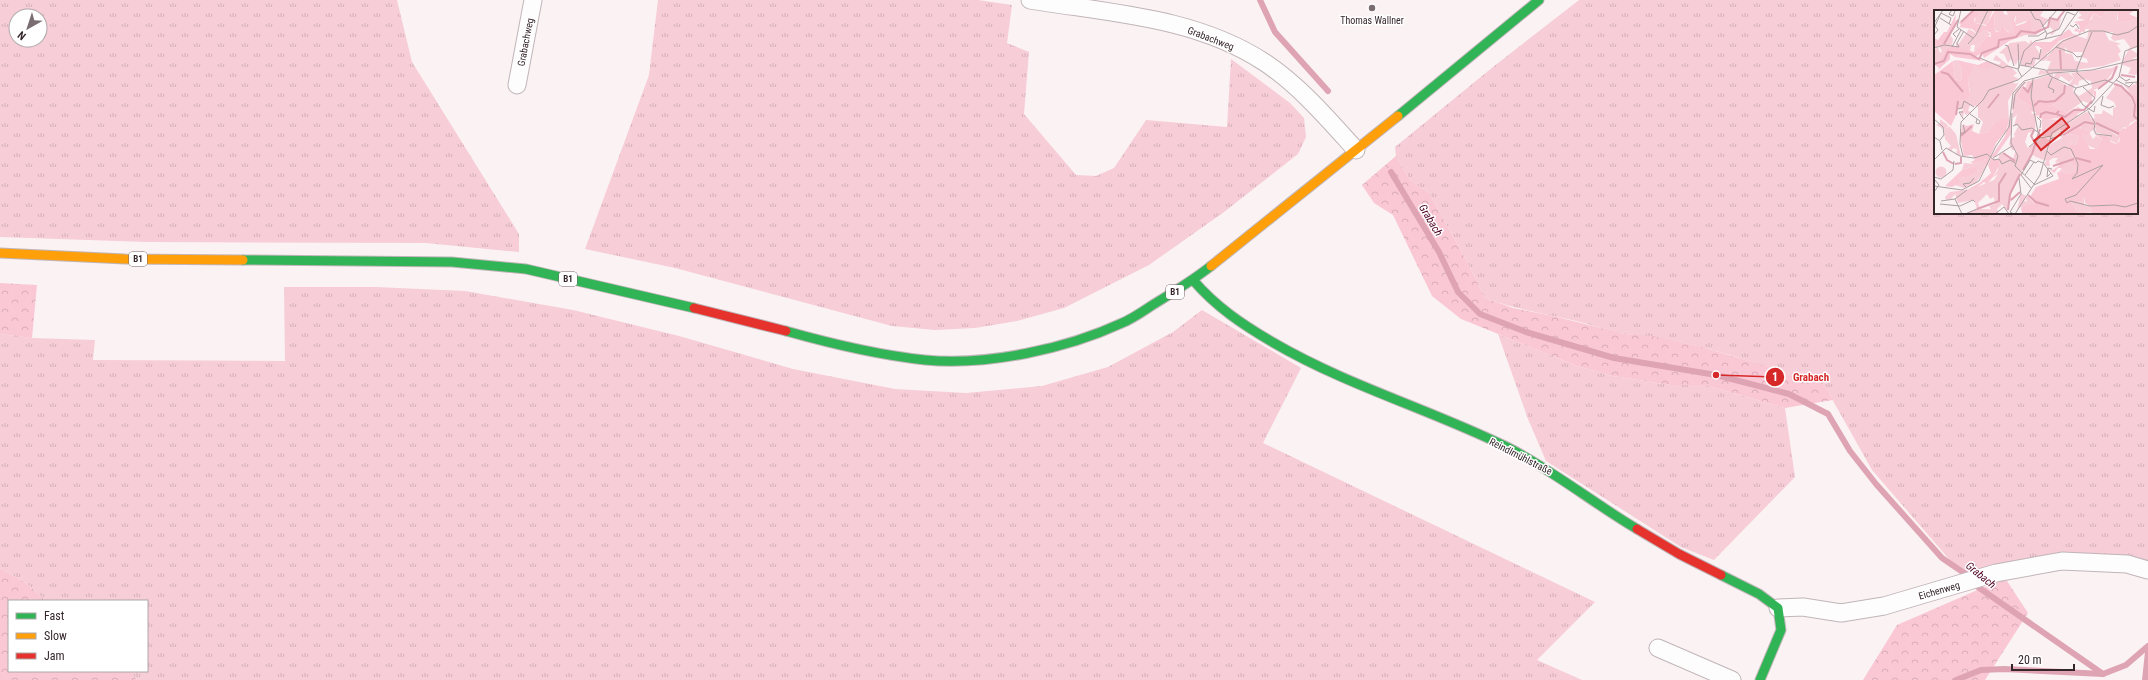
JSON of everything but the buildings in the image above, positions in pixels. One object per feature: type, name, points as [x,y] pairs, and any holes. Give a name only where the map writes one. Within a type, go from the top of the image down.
[{"type":"main road","name":"B1","points":[[0,252],[125,259],[452,262],[526,269],[728,316],[848,348],[926,360],[980,360],[1034,351],[1076,340],[1123,323],[1193,280],[1356,150],[1539,0]]},
{"type":"main road","name":"Reindlmühlstraße","points":[[1193,280],[1208,298],[1240,323],[1309,363],[1508,448],[1558,475],[1614,515],[1679,554],[1759,594],[1778,608]]},
{"type":"main road","points":[[1760,680],[1781,630],[1778,608]]},
{"type":"street","name":"Grabachweg","points":[[517,85],[533,0]]},
{"type":"street","name":"Grabachweg","points":[[1030,0],[1138,15],[1190,29],[1222,41],[1263,61],[1278,72],[1309,100],[1356,150]]},
{"type":"street","name":"Eichenweg","points":[[1778,608],[1803,608],[1841,613],[1884,606],[1970,581],[2062,561],[2127,564],[2148,570]]},
{"type":"street","points":[[1658,648],[1732,680]]},
{"type":"green space","points":[[0,0],[397,0],[412,62],[519,234],[519,252],[426,243],[147,242],[0,237]]},
{"type":"green space","points":[[658,0],[978,0],[1012,5],[1007,43],[1029,52],[1024,114],[1076,175],[1096,176],[1114,168],[1146,120],[1227,127],[1231,59],[1290,103],[1304,118],[1306,137],[1298,154],[1224,212],[1149,265],[1064,308],[1017,321],[975,328],[935,330],[892,326],[675,268],[585,249],[649,75]]},
{"type":"green space","points":[[1579,0],[2148,0],[2148,564],[2128,559],[1971,576],[1955,566],[1872,470],[1823,383],[1701,347],[1664,339],[1620,333],[1485,298],[1429,193],[1410,180],[1396,156],[1395,147],[1493,67]]},
{"type":"green space","points":[[1396,156],[1410,180],[1429,193],[1485,298],[1513,308],[1553,316],[1625,334],[1652,336],[1702,347],[1799,378],[1823,383],[1833,400],[1785,408],[1705,385],[1670,385],[1613,376],[1577,366],[1461,319],[1432,296],[1393,215],[1374,203],[1362,185]]},
{"type":"green space","points":[[0,283],[37,285],[32,338],[0,334]]},
{"type":"green space","points":[[284,287],[376,287],[465,291],[573,310],[679,336],[793,369],[895,389],[966,393],[1042,386],[1108,367],[1173,332],[1202,310],[1301,368],[1263,443],[1595,602],[1537,660],[1582,680],[137,680],[131,672],[148,672],[148,600],[45,600],[26,583],[0,568],[0,334],[32,338],[95,340],[93,360],[285,361]]},
{"type":"green space","points":[[1498,334],[1577,366],[1613,376],[1670,385],[1705,385],[1785,408],[1795,477],[1714,560],[1681,547],[1546,461],[1528,419]]},
{"type":"green space","points":[[0,568],[26,583],[45,600],[8,600],[8,672],[131,672],[137,680],[0,680]]},
{"type":"green space","points":[[2005,578],[2028,613],[1985,680],[1863,680],[1897,625]]},
{"type":"waterway","name":"Grabach","points":[[1260,0],[1275,32],[1328,91]]},
{"type":"waterway","name":"Grabach","points":[[1391,172],[1439,252],[1458,292],[1480,314],[1526,332],[1614,358],[1716,375],[1789,394],[1828,414],[1850,451],[1876,484],[1942,558],[1967,575],[1978,587],[2103,674]]},
{"type":"waterway","points":[[1956,680],[1981,670],[2004,669],[2103,674],[2126,665],[2148,646]]},
{"type":"waterway","points":[[2145,680],[2148,652]]},
{"type":"traffic: fast","points":[[1398,116],[1539,0]]},
{"type":"traffic: fast","points":[[243,260],[452,262],[526,269],[694,308]]},
{"type":"traffic: fast","points":[[786,331],[855,348],[907,358],[949,361],[1000,358],[1026,354],[1076,341],[1129,320],[1197,277],[1211,266]]},
{"type":"traffic: fast","points":[[1193,280],[1211,299],[1230,315],[1274,343],[1331,372],[1480,434],[1509,448],[1558,477],[1637,529]]},
{"type":"traffic: fast","points":[[1721,575],[1759,594],[1778,608],[1781,630],[1760,680]]},
{"type":"traffic: slow","points":[[1211,266],[1398,116]]},
{"type":"traffic: slow","points":[[0,253],[125,259],[243,260]]},
{"type":"traffic: jam","points":[[694,308],[786,331]]},
{"type":"traffic: jam","points":[[1637,529],[1679,554],[1721,575]]},
{"type":"place","name":"Thomas Wallner","points":[[1372,8]]},
{"type":"place","name":"Grabach","points":[[1716,375]]}]
